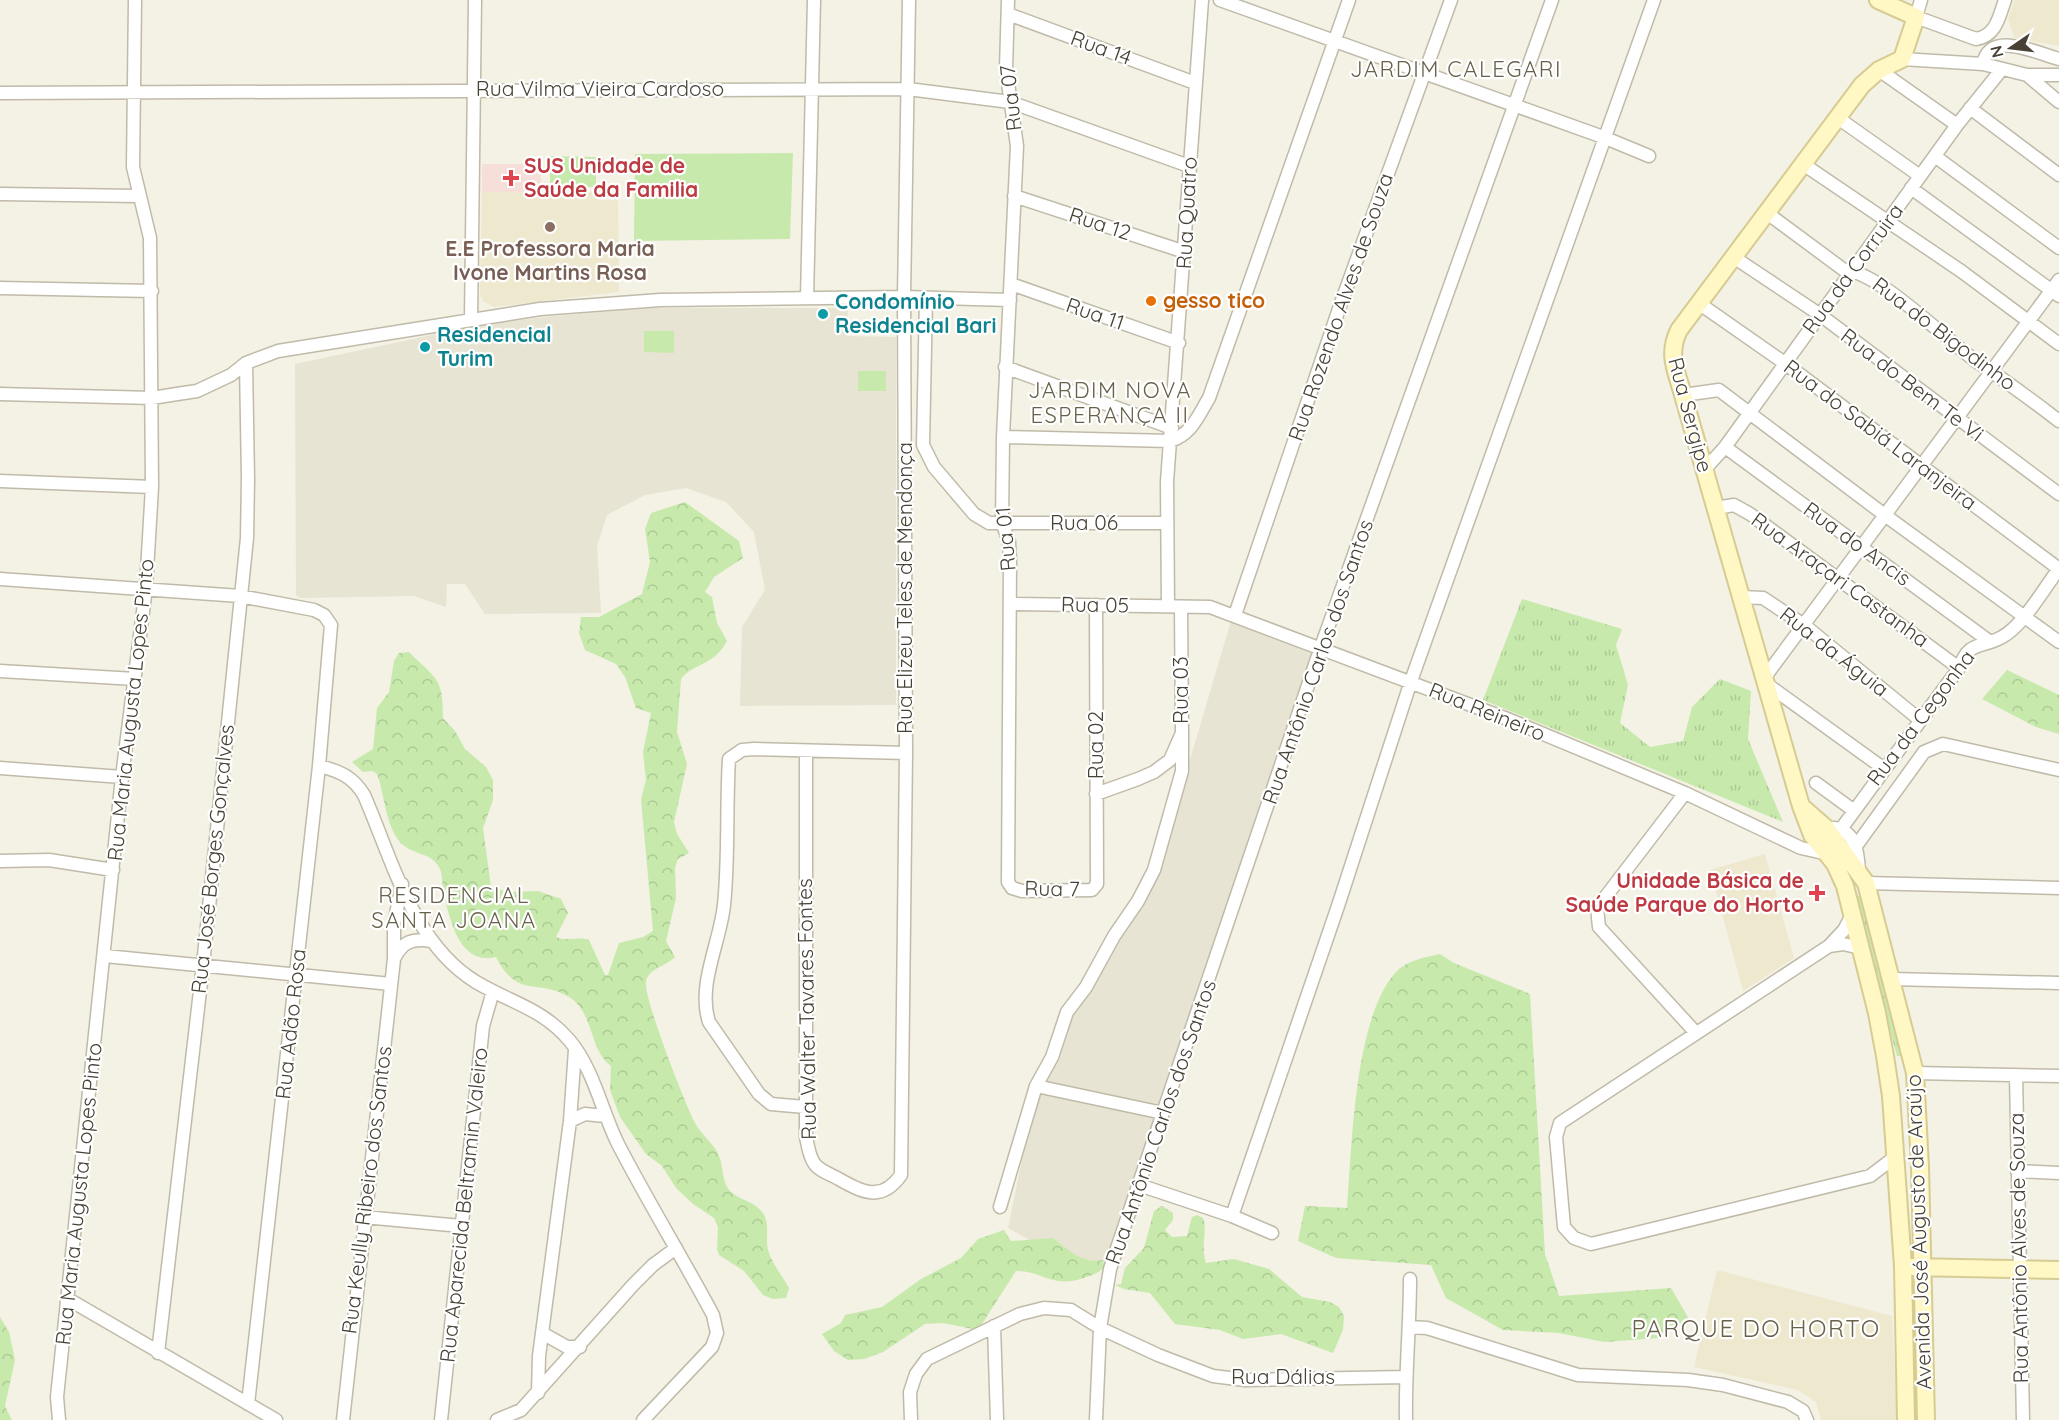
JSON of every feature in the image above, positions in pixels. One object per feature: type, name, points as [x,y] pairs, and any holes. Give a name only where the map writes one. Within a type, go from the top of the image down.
[{"type":"street","name":"Rua Maria Augusta Lopes Pinto","points":[[59,1420],[57,1397],[122,777],[146,588],[152,487],[150,238],[133,167],[135,0]]},
{"type":"street","points":[[471,320],[475,0]]},
{"type":"street","points":[[807,298],[814,0]]},
{"type":"street","name":"Rua Elizeu Teles de Mendonça","points":[[901,1175],[906,753],[904,297],[909,0]]},
{"type":"street","name":"Rua 07","points":[[1008,0],[1006,69],[1017,146],[1014,196]]},
{"type":"street","name":"Rua Quatro","points":[[1168,606],[1167,523],[1170,441],[1179,343],[1189,166],[1202,0]]},
{"type":"street","points":[[1220,0],[1246,3],[1424,74],[1603,137],[1649,156]]},
{"type":"street","points":[[1003,437],[1170,441],[1182,437],[1193,427],[1209,398],[1349,0]]},
{"type":"street","name":"Rua Rozendo Alves de Souza","points":[[1235,615],[1341,303],[1451,0]]},
{"type":"street","name":"Rua Antônio Carlos dos Santos","points":[[1096,1420],[1100,1328],[1110,1269],[1322,647],[1552,0]]},
{"type":"street","points":[[1232,1216],[1339,903],[1411,681],[1603,137],[1654,0]]},
{"type":"street","points":[[1878,0],[1976,39],[1986,38],[1994,30],[2005,0]]},
{"type":"street","points":[[1922,0],[1902,59],[1983,64],[2027,75],[2056,76],[2051,87],[2056,100]]},
{"type":"street","name":"Rua 14","points":[[1008,14],[1195,83]]},
{"type":"street","points":[[1983,64],[1985,55],[1991,48],[2001,44],[2059,59]]},
{"type":"street","name":"Rua Sergipe","points":[[1801,806],[1767,681],[1683,395],[1672,344],[1862,85],[1879,70],[1902,59]]},
{"type":"street","name":"Rua da Corruira","points":[[1705,469],[1725,447],[1786,364],[1819,314],[1920,176],[1936,158],[1957,125],[2002,69]]},
{"type":"street","points":[[1879,70],[1957,125]]},
{"type":"street","points":[[2027,75],[2056,100]]},
{"type":"street","name":"Rua Vilma Vieira Cardoso","points":[[0,93],[908,89],[1010,102],[1189,166]]},
{"type":"street","points":[[1970,108],[2059,175]]},
{"type":"street","points":[[1838,118],[1920,176]]},
{"type":"street","points":[[1936,158],[2059,248]]},
{"type":"street","points":[[1803,164],[1887,223],[1962,271],[2059,344]]},
{"type":"street","points":[[1911,188],[2055,293]]},
{"type":"street","points":[[0,194],[139,196]]},
{"type":"street","name":"Rua 12","points":[[1014,196],[1185,252]]},
{"type":"street","name":"Rua 01","points":[[1008,882],[1009,542],[1002,522],[1005,367],[1014,196]]},
{"type":"street","name":"Rua do Bigodinho","points":[[1767,213],[1844,270],[1853,270],[1915,311],[1976,361],[1992,370],[2059,421]]},
{"type":"street","name":"Rua do Bem Te Vi","points":[[1735,258],[1819,314],[1956,419],[2059,494]]},
{"type":"street","points":[[1883,768],[1767,681],[1804,626],[2028,321],[2055,293],[2059,280]]},
{"type":"street","name":"Rua 11","points":[[1011,284],[1179,343]]},
{"type":"street","points":[[0,288],[152,291]]},
{"type":"street","points":[[0,394],[152,398],[197,391],[231,375],[246,363],[278,351],[310,344],[540,309],[660,300],[904,297],[1010,300]]},
{"type":"street","name":"Rua 06","points":[[926,298],[924,445],[927,457],[974,514],[989,523],[1167,523]]},
{"type":"street","name":"Rua do Sabiá Laranjeira","points":[[1700,304],[1786,364],[2059,569]]},
{"type":"street","name":"Rua José Borges Gonçalves","points":[[158,1353],[203,965],[246,538],[248,479],[246,363]]},
{"type":"street","points":[[1005,367],[1172,428]]},
{"type":"street","points":[[1683,395],[1719,390],[2059,642]]},
{"type":"street","name":"Rua do Ancis","points":[[1725,447],[1989,641]]},
{"type":"street","points":[[0,481],[152,487]]},
{"type":"street","name":"Rua Araçari Castanha","points":[[1716,508],[1734,505],[1750,514],[1959,668]]},
{"type":"street","name":"Rua da Cegonha","points":[[1826,831],[1853,810],[1959,668],[1969,650],[1978,643],[2005,636],[2024,616],[2059,569]]},
{"type":"street","points":[[0,579],[240,596]]},
{"type":"street","name":"Rua Adão Rosa","points":[[240,596],[314,610],[324,615],[331,625],[331,644],[297,974],[248,1404]]},
{"type":"street","name":"Rua da Águia","points":[[1742,597],[1763,598],[1804,626],[1920,720]]},
{"type":"street","name":"Rua 05","points":[[1010,604],[1181,607]]},
{"type":"street","name":"Rua 02","points":[[1096,605],[1097,884]]},
{"type":"street","name":"Rua Reineiro","points":[[1181,607],[1210,607],[1322,647],[1685,793],[1801,848],[1828,854]]},
{"type":"street","name":"Rua 03","points":[[1096,794],[1154,772],[1170,760],[1182,733],[1181,607]]},
{"type":"street","points":[[0,671],[135,679]]},
{"type":"street","points":[[1000,1207],[1036,1086],[1052,1057],[1067,1012],[1086,987],[1114,936],[1147,885],[1182,771],[1182,733]]},
{"type":"street","points":[[2059,770],[1943,744],[1932,747],[1924,752],[1856,846],[1862,877],[2059,888]]},
{"type":"street","points":[[805,1107],[771,1104],[759,1094],[709,1022],[705,1010],[706,992],[724,908],[729,759],[742,750],[754,749],[906,753]]},
{"type":"street","name":"Rua Walter Tavares Fontes","points":[[806,752],[805,1107],[806,1137],[810,1157],[815,1166],[858,1190],[870,1193],[889,1189],[901,1175]]},
{"type":"street","points":[[319,766],[338,770],[356,781],[412,908],[430,941],[457,969],[493,991],[547,1017],[575,1048],[605,1116],[717,1323],[717,1333],[712,1347],[643,1420]]},
{"type":"street","points":[[0,768],[122,777]]},
{"type":"street","points":[[1816,783],[1853,810]]},
{"type":"street","points":[[1685,793],[1597,908],[1596,918],[1599,927],[1696,1033]]},
{"type":"street","name":"Avenida José Augusto de Araújo","points":[[1801,806],[1826,831],[1862,877],[1915,1073],[1906,1420]]},
{"type":"street","points":[[1787,840],[1826,831],[1856,846]]},
{"type":"street","name":"Avenida José Augusto de Araújo","points":[[1826,831],[1828,854],[1845,886],[1885,1056],[1891,1096],[1898,1190],[1911,1267],[1926,1420]]},
{"type":"street","points":[[0,861],[49,860],[113,870]]},
{"type":"street","name":"Rua 7","points":[[1008,882],[1012,888],[1022,891],[1092,890],[1097,884]]},
{"type":"street","name":"Rua Keully Ribeiro dos Santos","points":[[343,1420],[394,959],[394,924],[402,884]]},
{"type":"street","points":[[1852,915],[1844,930],[1829,946],[1560,1123],[1556,1137],[1564,1227],[1568,1233],[1581,1242],[1591,1244],[1870,1176],[1895,1157]]},
{"type":"street","points":[[394,959],[404,944],[416,939],[430,941]]},
{"type":"street","points":[[1829,946],[1843,944],[1861,948]]},
{"type":"street","points":[[105,956],[391,984]]},
{"type":"street","points":[[1891,979],[2059,983]]},
{"type":"street","name":"Rua Aparecida Beltramin Valeiro","points":[[441,1420],[483,1026],[493,991]]},
{"type":"street","points":[[538,1393],[542,1333],[570,1121],[575,1048]]},
{"type":"street","points":[[1915,1073],[2059,1076]]},
{"type":"street","name":"Rua Antônio Alves de Souza","points":[[2016,1075],[2023,1420]]},
{"type":"street","points":[[1036,1086],[1163,1113]]},
{"type":"street","points":[[570,1121],[585,1114],[605,1116]]},
{"type":"street","points":[[2017,1171],[2059,1173]]},
{"type":"street","points":[[1870,1176],[1881,1178],[1898,1190]]},
{"type":"street","points":[[1139,1185],[1232,1216],[1272,1233]]},
{"type":"street","points":[[364,1216],[461,1226]]},
{"type":"street","points":[[497,1420],[521,1410],[580,1347],[633,1285],[676,1248]]},
{"type":"street","points":[[1911,1267],[2059,1270]]},
{"type":"street","points":[[1406,1420],[1405,1377],[1410,1327],[1410,1279]]},
{"type":"street","points":[[68,1299],[276,1420]]},
{"type":"street","name":"Rua Dálias","points":[[911,1420],[910,1392],[916,1374],[927,1359],[1020,1314],[1044,1308],[1071,1310],[1100,1328],[1158,1355],[1213,1376],[1245,1380],[1405,1377]]},
{"type":"street","points":[[994,1326],[997,1420]]},
{"type":"street","points":[[1410,1327],[1427,1328],[1578,1375],[1688,1380],[1714,1384],[1788,1402],[1805,1415]]},
{"type":"street","points":[[542,1333],[559,1344],[580,1347]]},
{"type":"shaded area","points":[[2015,0],[2059,0],[2059,46],[2015,38],[2008,19]]},
{"type":"shaded area","name":"SUS Unidade de Saúde da Familia","points":[[482,164],[541,164],[541,192],[482,192]]},
{"type":"shaded area","name":"E.E Professora Maria Ivone Martins Rosa","points":[[482,192],[599,192],[600,200],[618,200],[619,292],[494,307],[484,302],[480,294]]},
{"type":"shaded area","points":[[650,308],[848,308],[847,336],[896,337],[896,705],[740,706],[742,627],[765,590],[754,532],[726,502],[686,488],[645,495],[607,515],[597,546],[601,613],[485,614],[465,584],[447,584],[446,607],[414,596],[300,598],[296,595],[295,364],[470,327],[544,317]]},
{"type":"shaded area","points":[[1231,621],[1317,654],[1108,1266],[1053,1253],[1008,1228],[1037,1087],[1079,1001],[1139,902],[1187,770]]},
{"type":"shaded area","points":[[1765,854],[1794,958],[1743,991],[1710,870]]},
{"type":"shaded area","points":[[1717,1270],[1892,1316],[1897,1420],[1821,1420],[1816,1402],[1798,1390],[1694,1367]]},
{"type":"green space","points":[[793,153],[790,239],[634,241],[635,154]]},
{"type":"green space","points":[[550,156],[596,157],[596,187],[550,187]]},
{"type":"green space","points":[[644,331],[674,331],[674,353],[644,352]]},
{"type":"green space","points":[[858,371],[886,371],[886,391],[858,391]]},
{"type":"green space","points":[[685,502],[739,541],[743,558],[714,577],[705,592],[712,597],[717,623],[727,641],[716,656],[691,670],[681,679],[677,732],[687,764],[674,822],[677,834],[689,853],[678,859],[675,868],[676,898],[666,941],[675,957],[650,973],[646,982],[647,992],[683,1096],[698,1127],[717,1152],[727,1187],[735,1195],[755,1205],[763,1213],[769,1253],[789,1288],[786,1298],[773,1299],[763,1295],[744,1271],[719,1255],[718,1227],[714,1218],[693,1204],[676,1188],[662,1166],[646,1154],[620,1117],[610,1090],[611,1066],[599,1051],[583,1012],[577,1004],[558,992],[521,984],[512,979],[496,957],[483,958],[473,955],[465,947],[453,926],[443,890],[441,873],[436,862],[410,850],[401,843],[388,819],[377,774],[373,771],[363,772],[352,762],[373,749],[377,708],[389,692],[394,661],[399,653],[409,652],[432,674],[440,686],[443,718],[455,731],[465,749],[486,767],[493,780],[493,800],[483,828],[491,887],[508,892],[538,891],[561,899],[568,913],[556,937],[589,940],[605,975],[608,975],[619,943],[643,937],[653,931],[641,799],[646,780],[643,752],[651,713],[636,708],[625,677],[616,664],[585,650],[579,633],[581,617],[599,617],[642,594],[650,562],[645,529],[651,513]]},
{"type":"green space","points":[[1522,599],[1622,629],[1616,645],[1628,685],[1620,723],[1650,747],[1683,741],[1692,707],[1720,679],[1751,691],[1748,739],[1783,822],[1483,700]]},
{"type":"green space","points":[[2007,670],[2059,695],[2059,734],[2036,727],[1982,699]]},
{"type":"green space","points":[[1853,895],[1860,896],[1864,906],[1903,1056],[1897,1056]]},
{"type":"green space","points":[[1440,954],[1454,963],[1530,994],[1545,1254],[1559,1296],[1671,1288],[1689,1319],[1660,1338],[1604,1342],[1559,1333],[1503,1330],[1446,1298],[1431,1265],[1336,1258],[1298,1241],[1305,1206],[1347,1208],[1354,1119],[1363,1052],[1381,994],[1395,973],[1405,965]]},
{"type":"green space","points":[[1162,1206],[1173,1213],[1173,1220],[1165,1230],[1172,1237],[1187,1236],[1192,1217],[1197,1215],[1203,1218],[1206,1263],[1234,1259],[1269,1269],[1302,1297],[1330,1302],[1339,1307],[1344,1316],[1343,1330],[1333,1353],[1281,1334],[1243,1339],[1220,1330],[1175,1324],[1150,1293],[1124,1289],[1115,1285],[1121,1284],[1125,1268],[1144,1248],[1154,1211]]},
{"type":"green space","points":[[1004,1230],[1011,1241],[1053,1238],[1082,1258],[1103,1260],[1104,1267],[1097,1273],[1073,1281],[1055,1280],[1025,1271],[1016,1271],[978,1330],[943,1323],[925,1324],[883,1352],[864,1359],[848,1360],[834,1351],[822,1334],[841,1323],[845,1315],[882,1307],[921,1279],[961,1258],[978,1239]]},
{"type":"green space","points":[[0,1317],[9,1332],[15,1360],[5,1406],[12,1420],[0,1420]]},
{"type":"place","name":"SUS Unidade de Saúde da Familia","points":[[511,178]]},
{"type":"place","name":"E.E Professora Maria Ivone Martins Rosa","points":[[550,227]]},
{"type":"place","name":"gesso tico","points":[[1151,301]]},
{"type":"place","name":"Condomínio Residencial Bari","points":[[823,314]]},
{"type":"place","name":"Residencial Turim","points":[[425,347]]},
{"type":"place","name":"Unidade Básica de Saúde Parque do Horto","points":[[1817,893]]},
{"type":"district","name":"JARDIM CALEGARI","points":[[1456,69]]},
{"type":"district","name":"JARDIM NOVA ESPERANÇA II","points":[[1110,402]]},
{"type":"district","name":"RESIDENCIAL SANTA JOANA","points":[[454,908]]},
{"type":"district","name":"PARQUE DO HORTO","points":[[1756,1329]]}]
